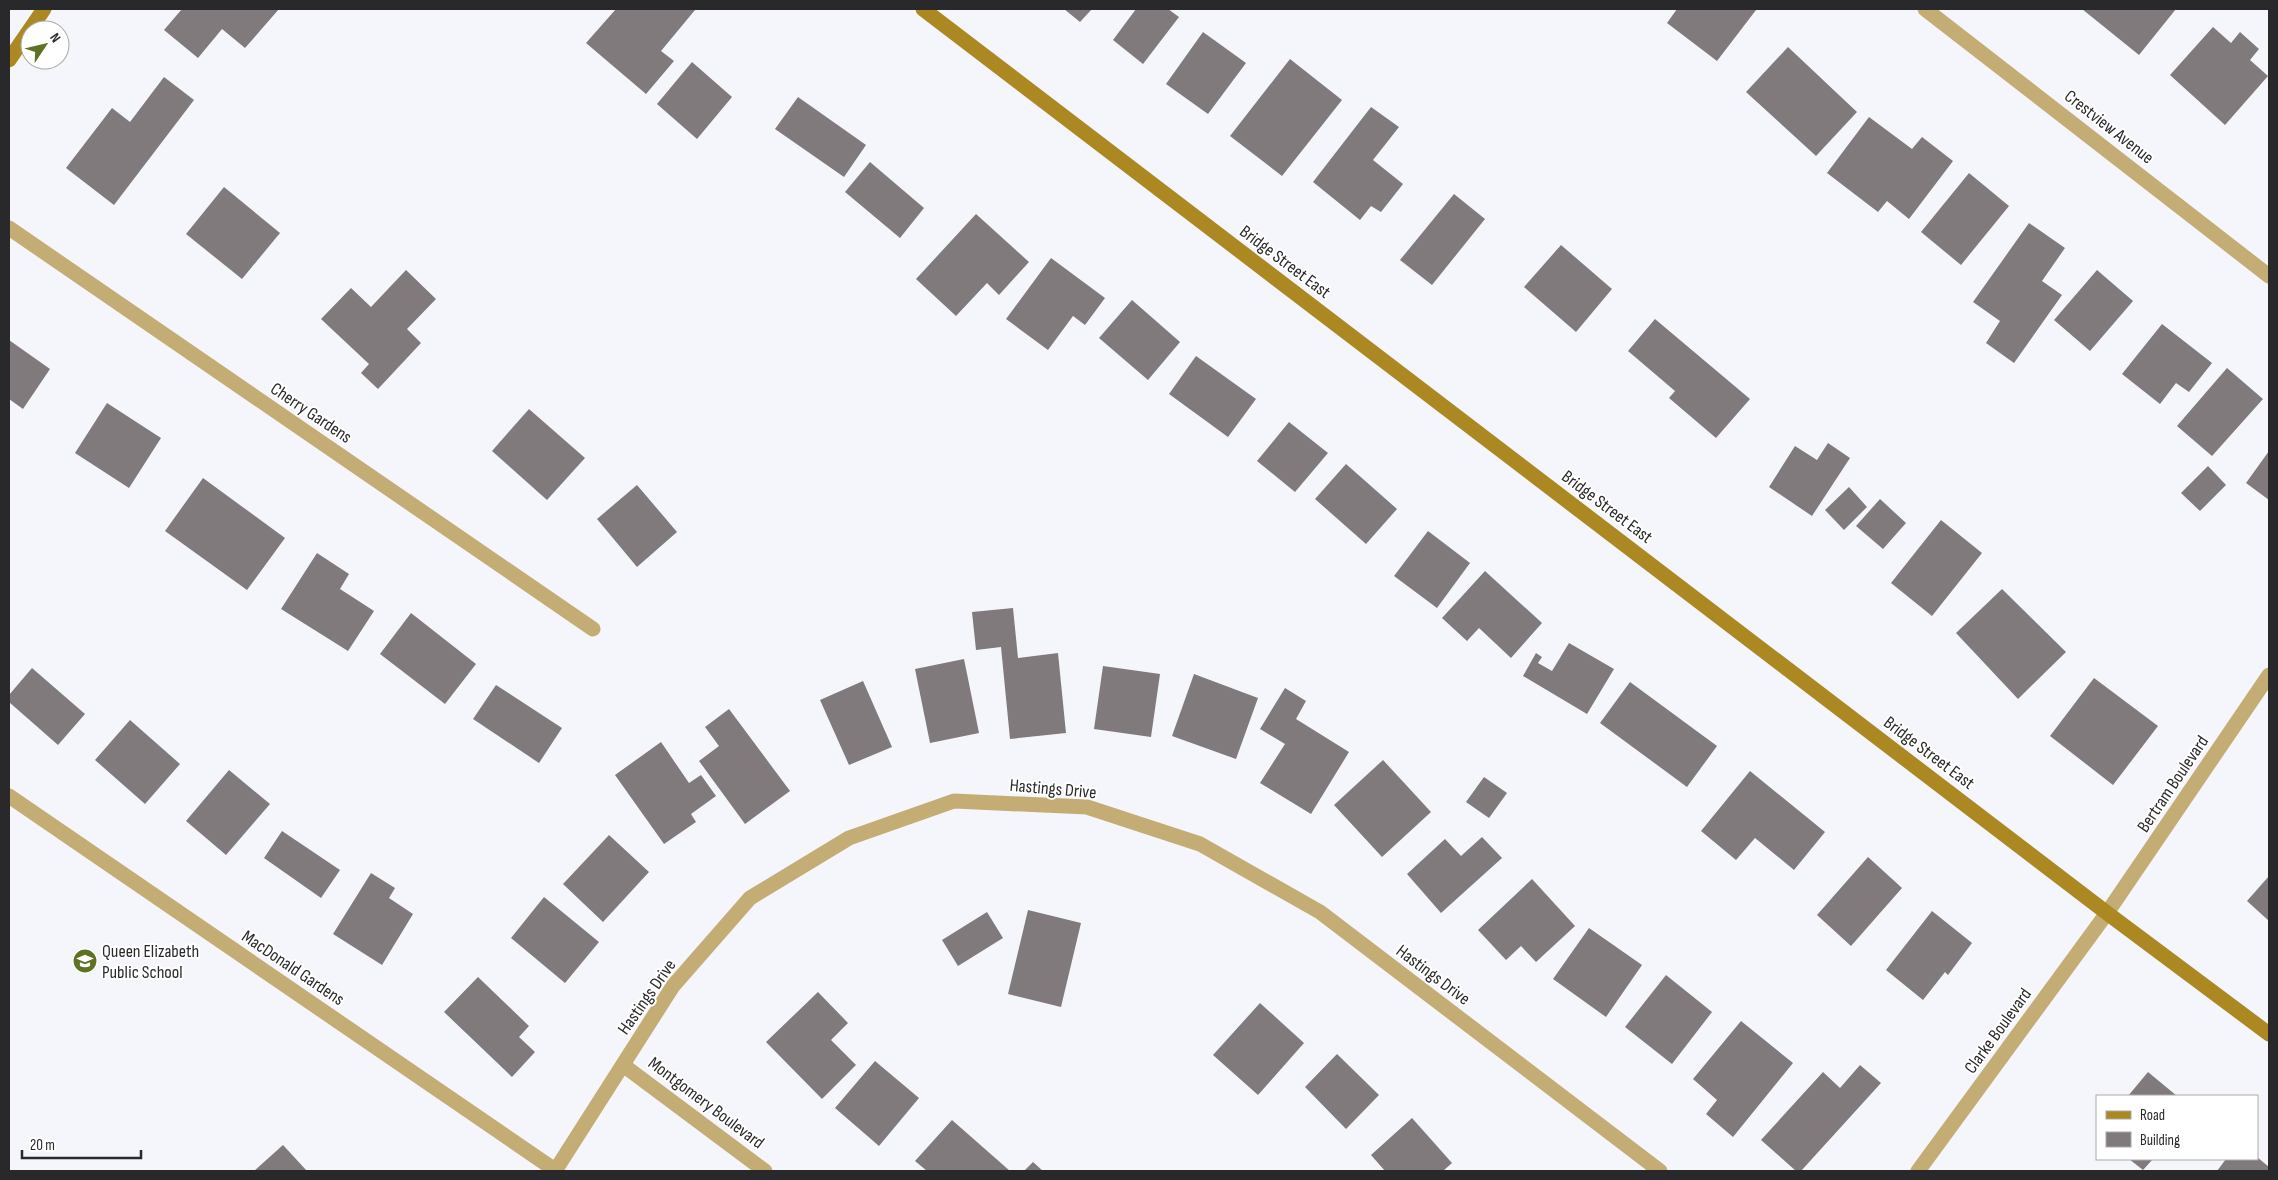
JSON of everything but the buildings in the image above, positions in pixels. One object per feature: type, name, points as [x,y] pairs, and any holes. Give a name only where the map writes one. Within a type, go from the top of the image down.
[{"type":"street","points":[[9,60],[44,9]]},
{"type":"street","name":"Bridge Street East","points":[[923,9],[2107,913],[2269,1034]]},
{"type":"street","name":"Crestview Avenue","points":[[1925,9],[2269,276]]},
{"type":"street","name":"Cherry Gardens","points":[[9,228],[593,629]]},
{"type":"street","name":"Bertram Boulevard","points":[[2107,913],[2269,675]]},
{"type":"street","name":"MacDonald Gardens","points":[[9,796],[555,1171]]},
{"type":"street","name":"Hastings Drive","points":[[555,1171],[673,986],[750,898],[849,838],[954,801],[1087,807],[1200,844],[1320,912],[1660,1171]]},
{"type":"street","name":"Clarke Boulevard","points":[[1918,1171],[2107,913]]},
{"type":"street","name":"Montgomery Boulevard","points":[[623,1065],[765,1171]]},
{"type":"place","name":"Queen Elizabeth Public School","points":[[85,961]]}]
